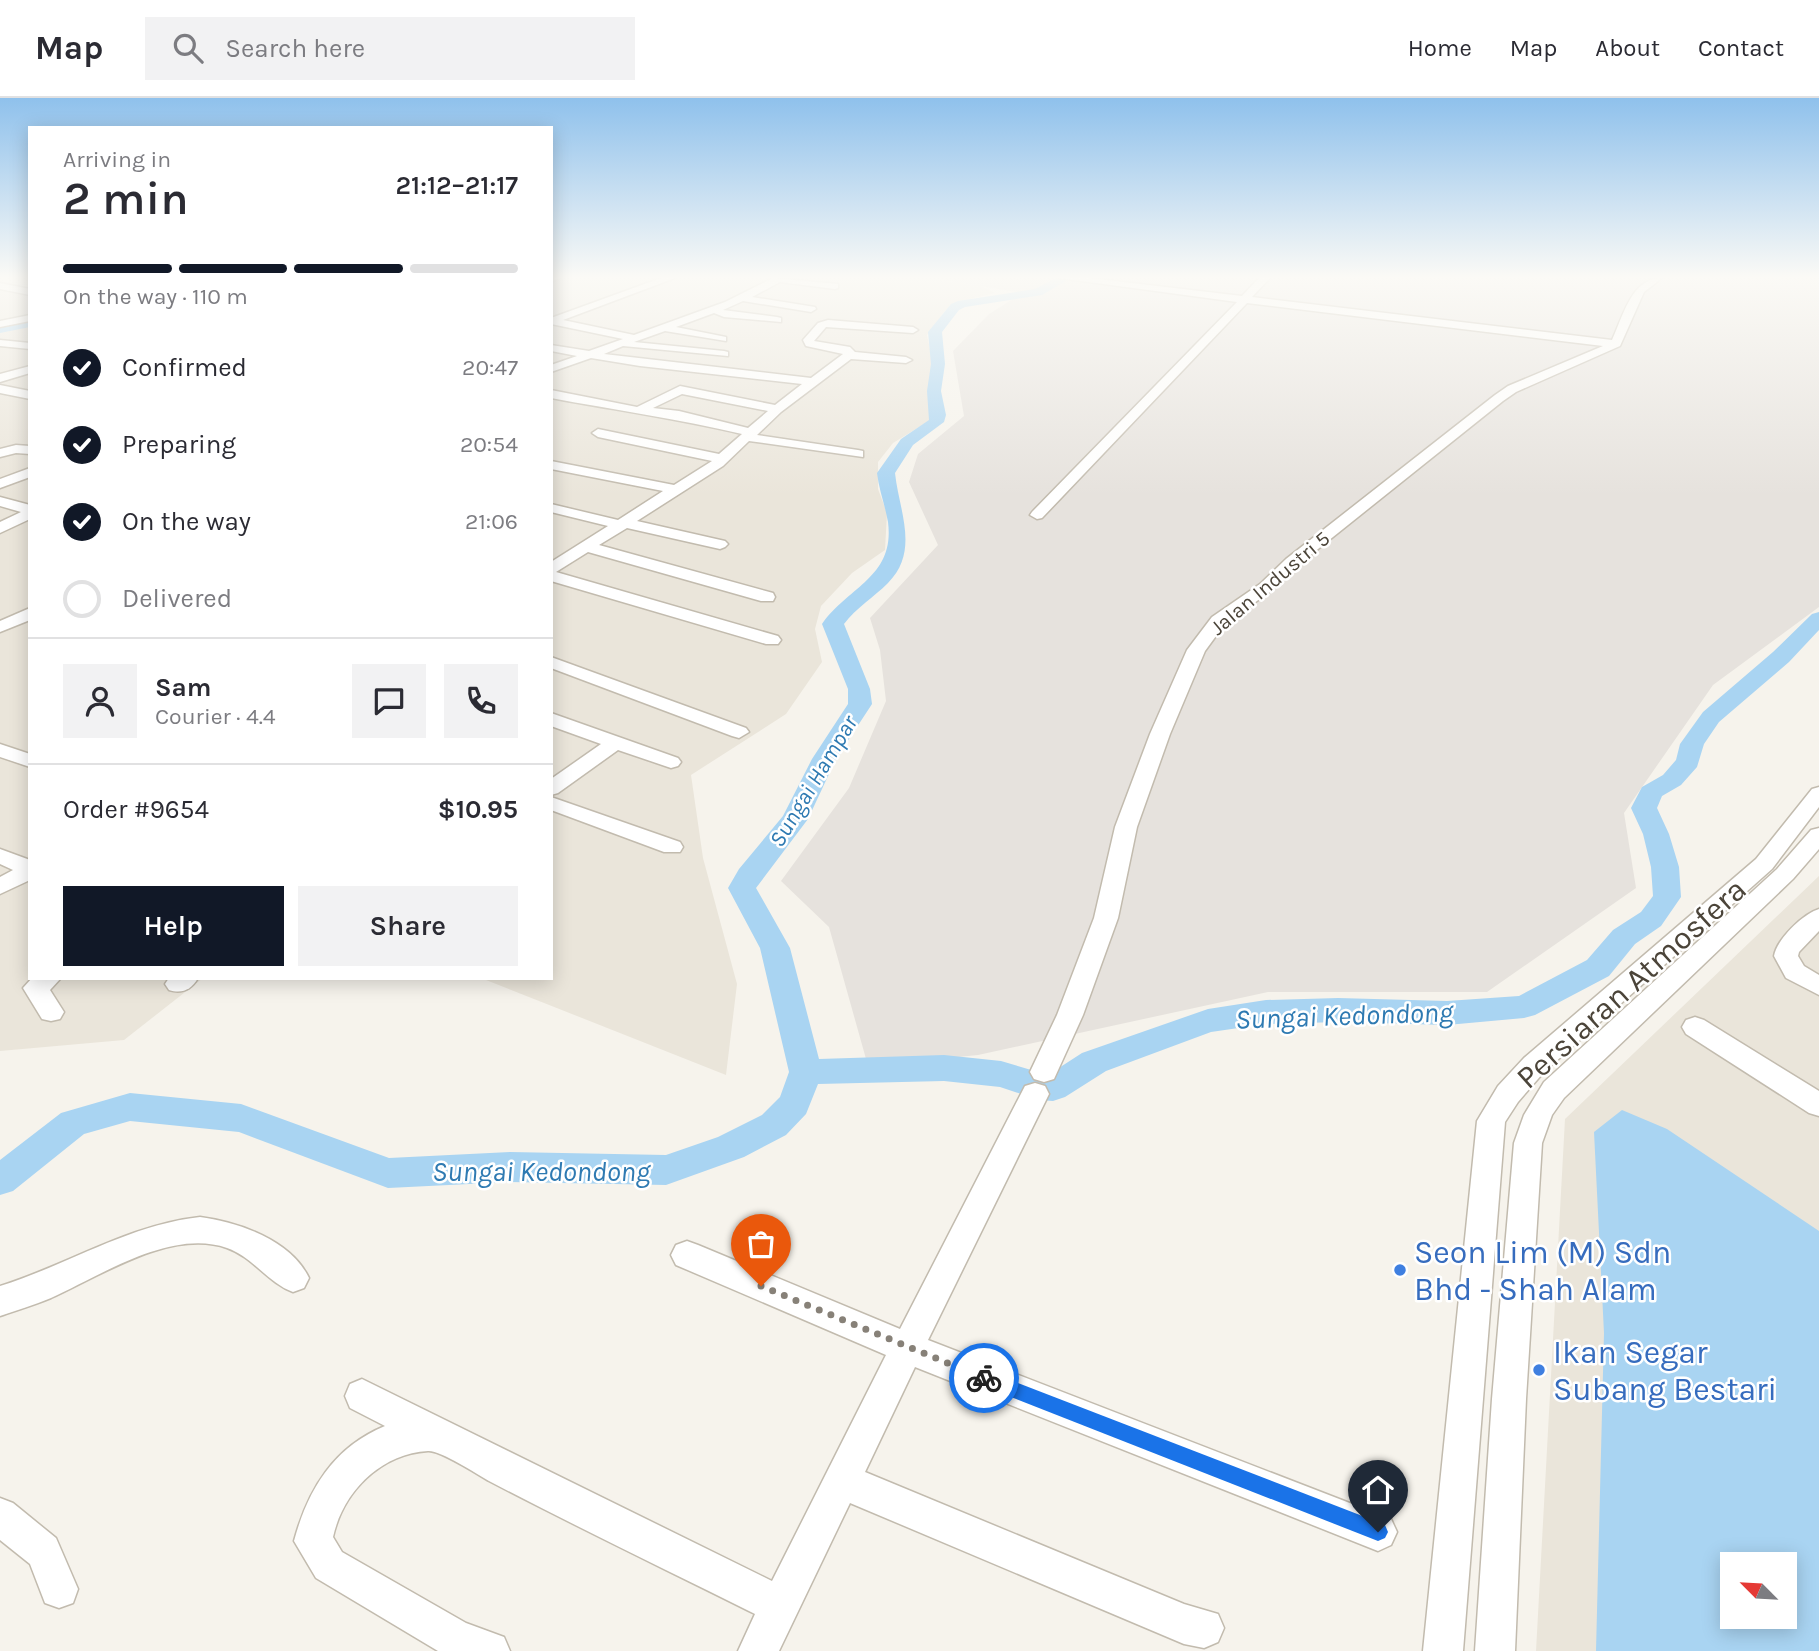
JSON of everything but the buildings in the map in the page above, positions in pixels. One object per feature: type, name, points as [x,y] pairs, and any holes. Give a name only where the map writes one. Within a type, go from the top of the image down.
[{"type":"street","points":[[567,350],[640,363],[813,382]]},
{"type":"street","points":[[553,367],[600,350]]},
{"type":"street","points":[[687,350],[724,354]]},
{"type":"street","points":[[848,350],[849,355]]},
{"type":"street","points":[[1037,516],[1195,350]]},
{"type":"street","name":"Jalan Industri 5","points":[[758,1651],[1070,1016],[1106,918],[1126,827],[1157,740],[1196,650],[1218,621],[1266,587],[1292,562],[1499,397],[1601,350]]},
{"type":"street","points":[[553,568],[678,490],[722,459],[777,409],[849,355],[906,360]]},
{"type":"street","points":[[0,368],[24,370]]},
{"type":"street","points":[[0,378],[24,370]]},
{"type":"street","points":[[0,388],[28,395]]},
{"type":"street","points":[[638,411],[680,390],[777,409]]},
{"type":"street","points":[[553,394],[638,411],[679,415],[749,435],[858,454]]},
{"type":"street","points":[[598,433],[722,459]]},
{"type":"street","points":[[0,453],[16,449],[28,450]]},
{"type":"street","points":[[553,465],[678,490]]},
{"type":"street","points":[[4,480],[28,473]]},
{"type":"street","points":[[0,501],[28,511]]},
{"type":"street","points":[[553,508],[720,544]]},
{"type":"street","points":[[0,528],[28,513]]},
{"type":"street","points":[[587,547],[767,597]]},
{"type":"street","points":[[553,577],[772,640]]},
{"type":"street","points":[[2,625],[28,614]]},
{"type":"street","points":[[2,625],[28,632]]},
{"type":"street","points":[[553,664],[739,732]]},
{"type":"street","points":[[553,720],[671,762]]},
{"type":"street","points":[[553,788],[616,743]]},
{"type":"street","points":[[0,750],[28,760]]},
{"type":"street","name":"Persiaran Atmosfera","points":[[1443,1651],[1491,1121],[1508,1094],[1534,1065],[1764,864],[1819,793]]},
{"type":"street","points":[[553,804],[672,847]]},
{"type":"street","name":"Persiaran Atmosfera","points":[[1495,1651],[1512,1359],[1528,1143],[1533,1122],[1554,1090],[1785,874],[1819,835]]},
{"type":"street","points":[[0,856],[28,868]]},
{"type":"street","points":[[0,887],[28,870]]},
{"type":"street","points":[[1819,917],[1787,949],[1785,955],[1788,966],[1794,972],[1819,986]]},
{"type":"street","points":[[46,980],[36,988],[51,1012]]},
{"type":"street","points":[[1695,1027],[1819,1105]]},
{"type":"street","points":[[0,1301],[44,1286],[149,1239],[200,1230],[251,1243],[292,1278]]},
{"type":"street","points":[[687,1255],[907,1348],[1378,1532]]},
{"type":"street","points":[[362,1396],[555,1496],[780,1606]]},
{"type":"street","points":[[432,1433],[386,1444],[358,1461],[334,1486],[318,1516],[313,1541],[329,1565],[457,1640],[490,1651]]},
{"type":"street","points":[[842,1481],[1184,1624],[1204,1628]]},
{"type":"street","points":[[0,1516],[43,1551],[59,1589]]},
{"type":"shaded area","points":[[0,350],[28,350],[28,472],[0,483]]},
{"type":"shaded area","points":[[553,350],[930,350],[933,364],[929,421],[893,443],[878,462],[878,489],[887,513],[885,550],[852,573],[821,606],[815,629],[822,662],[786,714],[691,775],[703,858],[737,984],[726,1075],[486,980],[553,980]]},
{"type":"shaded area","points":[[1819,350],[1819,607],[1713,685],[1624,813],[1636,888],[1487,992],[1268,992],[978,1055],[868,1066],[829,927],[781,881],[849,788],[886,701],[880,650],[870,618],[938,545],[909,482],[918,454],[964,416],[953,351]]},
{"type":"shaded area","points":[[28,474],[28,980],[200,980],[124,1040],[0,1051],[0,484]]},
{"type":"shaded area","points":[[1819,876],[1819,1651],[1536,1651],[1565,1119]]},
{"type":"water","points":[[1622,1110],[1667,1129],[1819,1231],[1819,1651],[1596,1651],[1604,1333],[1594,1132]]},
{"type":"waterway","name":"Sungai Hampar","points":[[806,1072],[775,948],[742,888],[749,875],[795,819],[824,759],[860,704],[859,689],[833,624],[843,611],[883,577],[895,558],[897,523],[886,473],[907,442],[936,422],[938,415],[934,391],[938,364],[937,350]]},
{"type":"waterway","name":"Sungai Kedondong","points":[[806,1072],[944,1068],[1001,1074],[1039,1087],[1053,1088],[1094,1062],[1208,1021],[1266,1012],[1338,1010],[1447,1013],[1524,1007],[1598,968],[1624,937],[1651,919],[1667,897],[1665,867],[1656,834],[1644,808],[1651,792],[1672,780],[1688,762],[1692,744],[1711,717],[1781,657],[1819,618]]},
{"type":"waterway","name":"Sungai Kedondong","points":[[0,1180],[73,1123],[130,1107],[241,1118],[388,1173],[510,1167],[666,1170],[731,1147],[774,1125],[794,1104],[806,1072]]},
{"type":"way so far","points":[[761,1286],[984,1378]]},
{"type":"place","name":"Seon Lim (M) Sdn Bhd - Shah Alam","points":[[1400,1270]]},
{"type":"place","name":"Ikan Segar Subang Bestari","points":[[1539,1370]]},
{"type":"route","points":[[984,1378],[1378,1532]]}]
